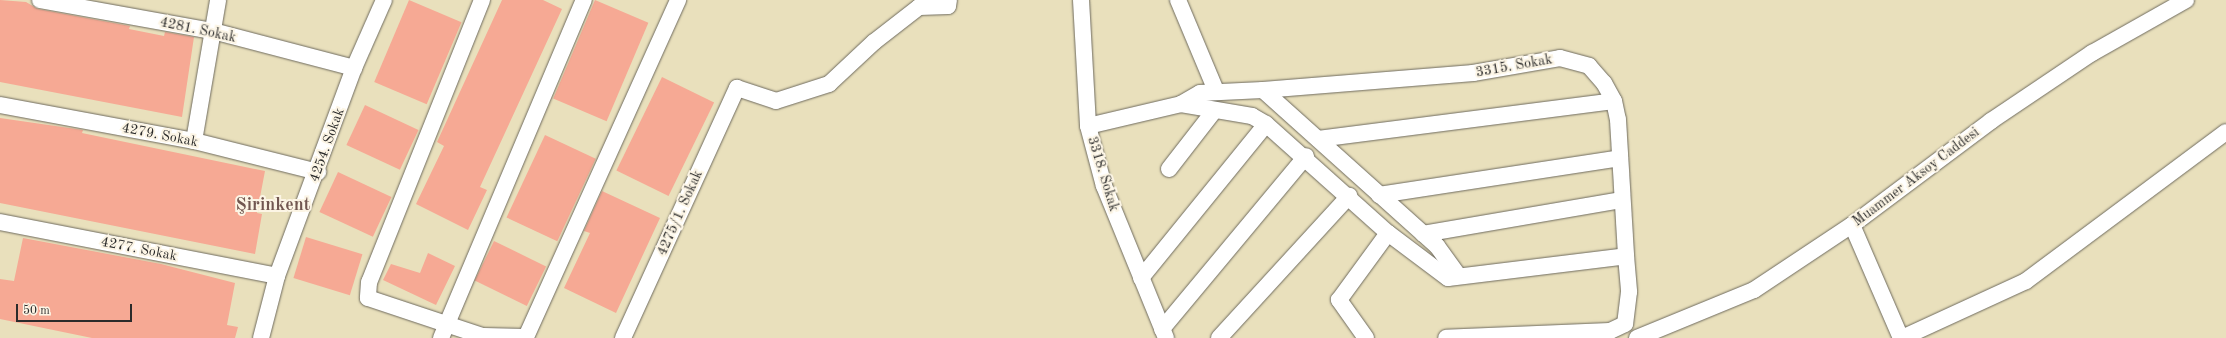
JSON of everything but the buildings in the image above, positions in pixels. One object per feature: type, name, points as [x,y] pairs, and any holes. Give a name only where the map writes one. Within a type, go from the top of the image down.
[{"type":"street","name":"4281. Sokak","points":[[40,0],[213,31],[354,68]]},
{"type":"street","points":[[194,141],[218,0]]},
{"type":"street","name":"4254. Sokak","points":[[261,338],[277,276],[318,172],[354,68],[384,0]]},
{"type":"street","points":[[482,0],[369,282],[368,298],[374,303],[400,307],[444,332],[482,336],[526,338],[678,0]]},
{"type":"street","points":[[444,332],[584,0]]},
{"type":"street","name":"4275/1. Sokak","points":[[623,338],[737,88],[776,101],[829,84],[874,42],[919,7],[948,6],[949,0]]},
{"type":"street","name":"3318. Sokak","points":[[1081,0],[1088,126],[1104,186],[1164,334]]},
{"type":"street","points":[[1178,0],[1216,91]]},
{"type":"street","name":"Muammer Aksoy Caddesi","points":[[1637,338],[1754,290],[1852,225],[1991,121],[2092,53],[2186,0]]},
{"type":"street","name":"3315. Sokak","points":[[1181,104],[1200,93],[1216,91],[1263,90],[1473,73],[1560,58],[1589,66],[1614,101],[1620,158],[1629,292],[1625,324],[1610,330],[1446,338]]},
{"type":"street","points":[[1263,90],[1423,234],[1458,275]]},
{"type":"street","points":[[1318,139],[1614,101]]},
{"type":"street","points":[[1088,126],[1181,104],[1214,111],[1252,116],[1266,124],[1306,156],[1388,233],[1448,278],[1458,275],[1626,256]]},
{"type":"street","name":"4279. Sokak","points":[[0,105],[194,141],[318,172]]},
{"type":"street","points":[[1169,169],[1214,111]]},
{"type":"street","points":[[1141,278],[1266,124]]},
{"type":"street","points":[[1852,225],[1901,338],[2026,280],[2226,132]]},
{"type":"street","points":[[1164,334],[1306,156]]},
{"type":"street","points":[[1379,194],[1620,158]]},
{"type":"street","points":[[1219,338],[1349,196]]},
{"type":"street","points":[[1423,234],[1622,200]]},
{"type":"street","name":"4277. Sokak","points":[[0,222],[277,276]]},
{"type":"street","points":[[1366,338],[1339,300],[1388,233]]},
{"type":"district","name":"Şirinkent","points":[[273,205]]}]
